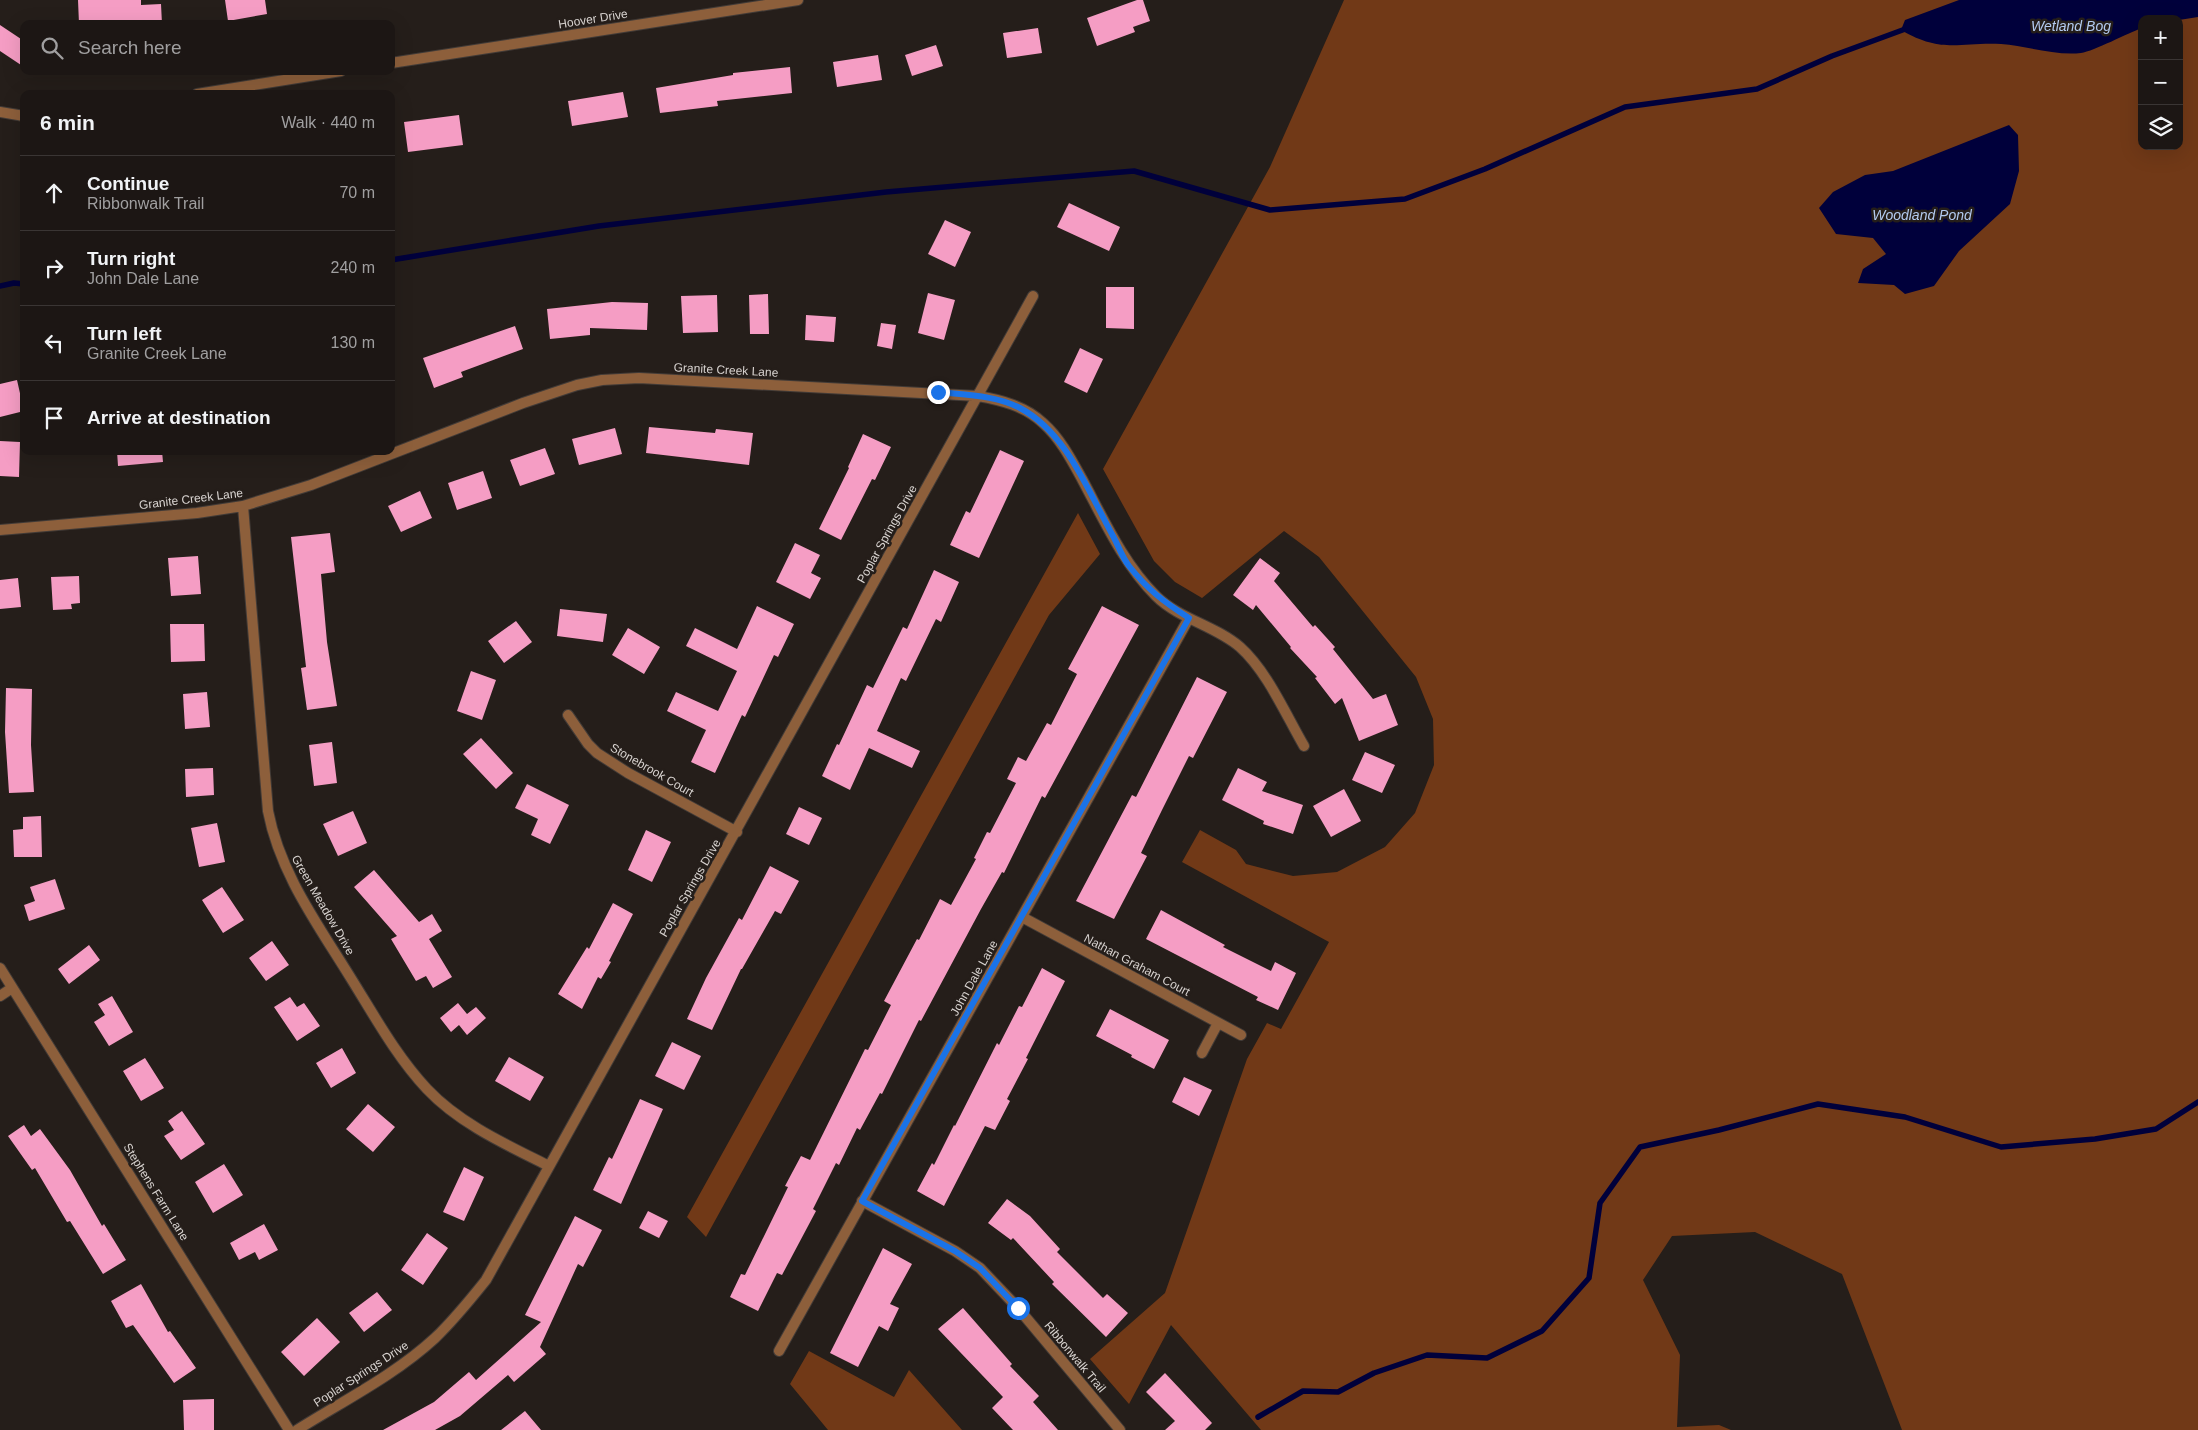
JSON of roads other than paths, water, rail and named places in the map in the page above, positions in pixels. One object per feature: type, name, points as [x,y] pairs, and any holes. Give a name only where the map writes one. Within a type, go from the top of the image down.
[{"type":"street","name":"Hoover Drive","points":[[395,63],[798,0]]},
{"type":"street","points":[[222,90],[316,75]]},
{"type":"street","points":[[0,112],[20,115]]},
{"type":"street","name":"Poplar Springs Drive","points":[[297,1430],[400,1366],[434,1339],[464,1308],[486,1280],[1033,296]]},
{"type":"street","name":"Granite Creek Lane","points":[[395,453],[523,403],[577,385],[602,380],[639,378],[978,396],[1002,400],[1020,408],[1042,422],[1053,433],[1068,454],[1128,565],[1158,598],[1240,648],[1260,671],[1304,746]]},
{"type":"street","name":"Granite Creek Lane","points":[[0,530],[197,513],[243,506],[311,485],[389,455]]},
{"type":"street","name":"Green Meadow Drive","points":[[243,506],[268,811],[277,849],[291,879],[382,1026],[428,1090],[466,1120],[491,1136],[549,1166]]},
{"type":"street","name":"John Dale Lane","points":[[779,1351],[1189,618]]},
{"type":"street","name":"Stonebrook Court","points":[[568,715],[588,744],[597,753],[628,773],[736,832]]},
{"type":"street","name":"Nathan Graham Court","points":[[1022,917],[1240,1035]]},
{"type":"street","name":"Stephens Farm Lane","points":[[0,968],[289,1430]]},
{"type":"street","points":[[0,996],[12,988]]},
{"type":"street","points":[[1202,1053],[1218,1023]]},
{"type":"street","name":"Ribbonwalk Trail","points":[[862,1201],[955,1251],[980,1268],[1018,1308],[1120,1430]]},
{"type":"water","name":"Wetland Bog","points":[[1959,0],[2198,0],[2198,17],[2183,19],[2183,15],[2138,15],[2138,30],[2094,49],[2071,54],[2001,44],[1951,45],[1928,42],[1901,30],[1905,20]]},
{"type":"water","name":"Woodland Pond","points":[[2009,125],[2018,135],[2019,171],[2010,204],[1959,251],[1934,286],[1905,294],[1894,285],[1858,283],[1863,269],[1886,254],[1873,238],[1836,234],[1819,208],[1833,192],[1865,175],[1893,171]]},
{"type":"waterway","points":[[395,259],[599,226],[886,192],[1134,171],[1270,210],[1405,199],[1485,169],[1625,107],[1757,89],[1832,56],[1908,28]]},
{"type":"waterway","points":[[0,286],[20,284]]},
{"type":"waterway","points":[[1258,1417],[1303,1391],[1338,1392],[1374,1373],[1427,1355],[1487,1358],[1542,1331],[1589,1278],[1600,1203],[1640,1147],[1719,1130],[1818,1104],[1905,1117],[2001,1147],[2095,1139],[2156,1129],[2198,1102]]}]
